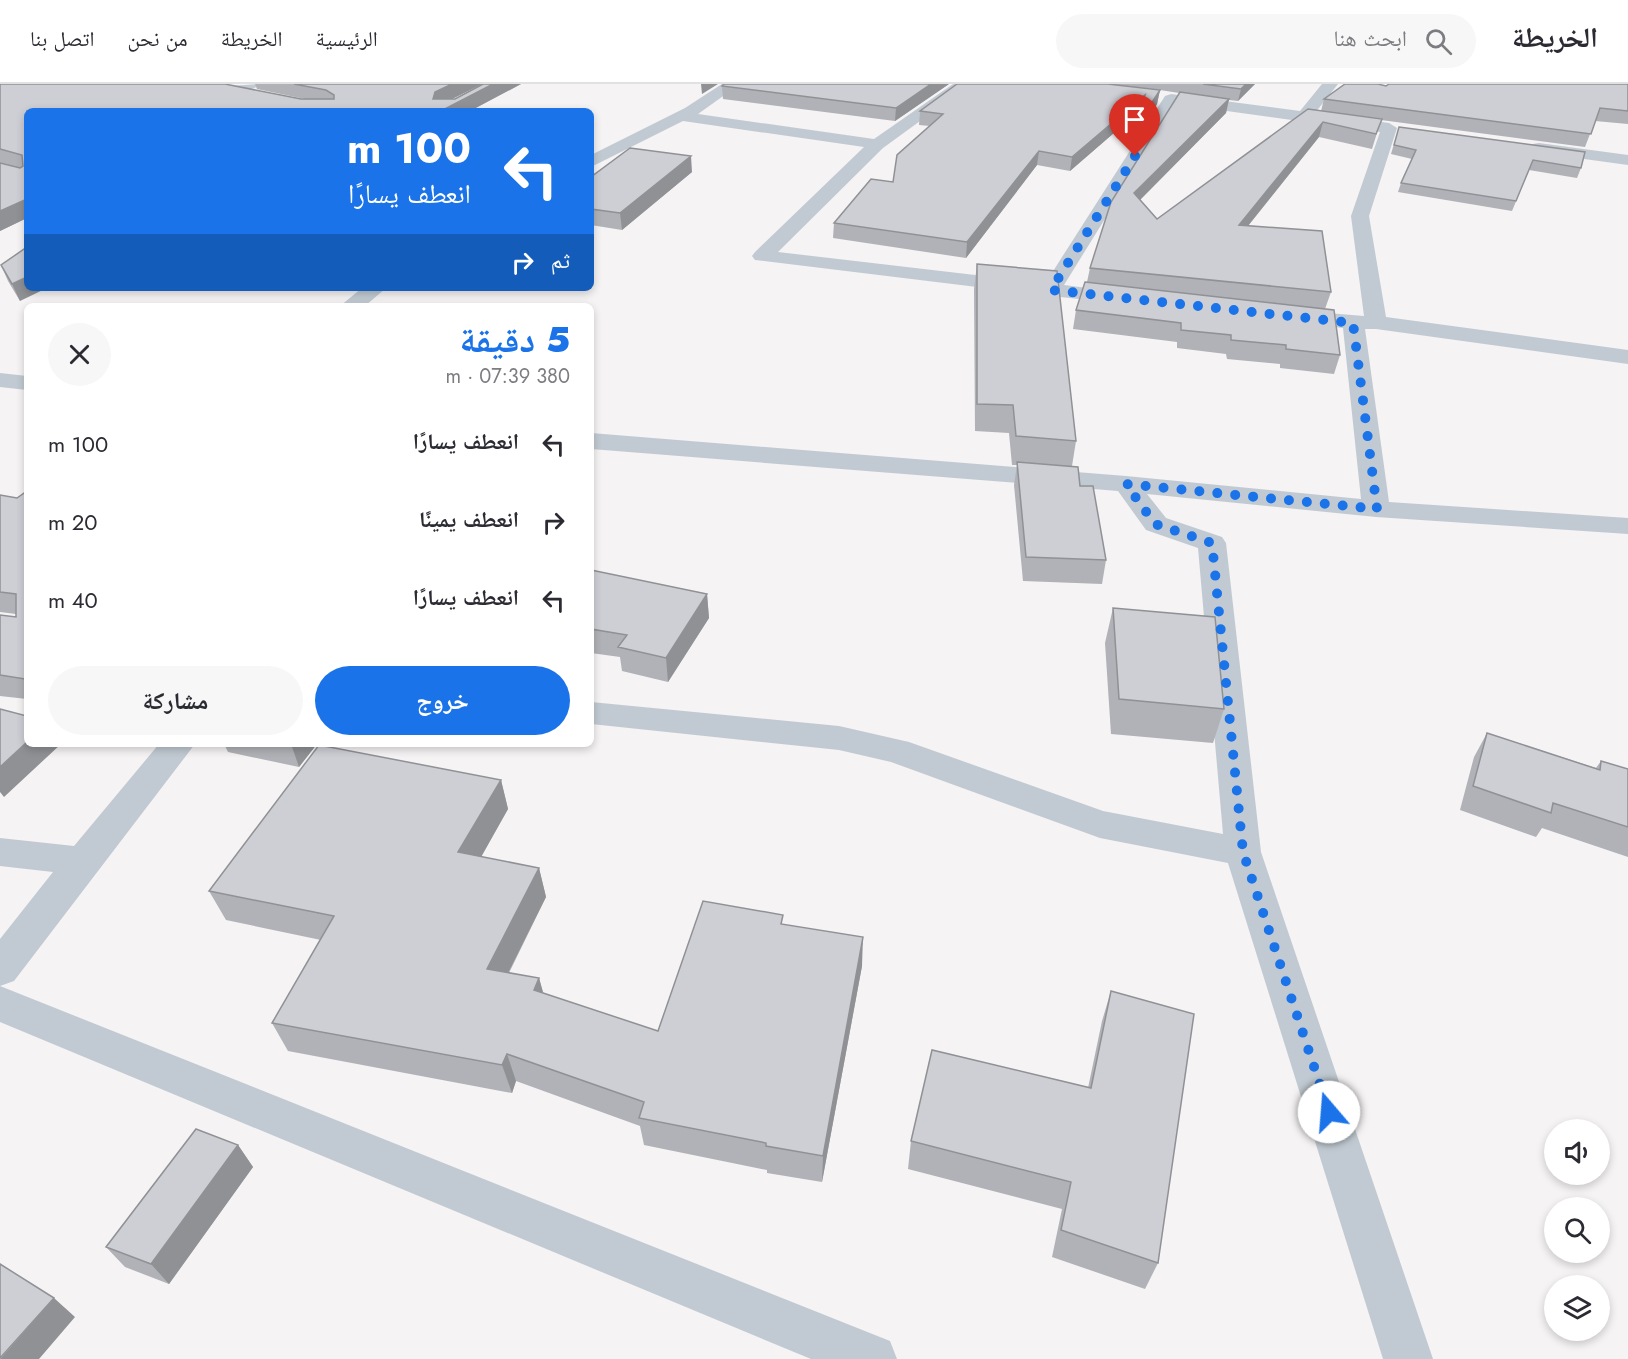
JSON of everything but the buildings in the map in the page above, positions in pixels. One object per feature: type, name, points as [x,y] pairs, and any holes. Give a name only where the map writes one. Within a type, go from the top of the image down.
[{"type":"street","points":[[198,84],[262,98]]},
{"type":"street","points":[[230,92],[252,84]]},
{"type":"street","points":[[594,160],[680,116],[732,84]]},
{"type":"street","points":[[963,84],[876,144],[762,255],[1144,300]]},
{"type":"street","points":[[1306,115],[1330,84]]},
{"type":"street","points":[[1051,290],[1165,98],[1306,115],[1411,131]]},
{"type":"street","points":[[680,116],[876,144]]},
{"type":"street","points":[[1376,322],[1360,216],[1389,128]]},
{"type":"street","points":[[1525,146],[1628,160]]},
{"type":"street","points":[[355,303],[372,291]]},
{"type":"street","points":[[1272,314],[1353,323],[1376,322],[1628,357]]},
{"type":"street","points":[[1353,323],[1377,509]]},
{"type":"street","points":[[0,380],[24,383]]},
{"type":"street","points":[[594,441],[1126,484],[1377,509],[1628,526]]},
{"type":"street","points":[[1126,484],[1155,524],[1212,543],[1243,852],[1408,1359]]},
{"type":"street","points":[[594,712],[838,738],[897,751],[1100,824],[1243,852]]},
{"type":"street","points":[[0,969],[83,861],[176,747]]},
{"type":"street","points":[[0,852],[83,861]]},
{"type":"street","points":[[0,1004],[873,1359]]},
{"type":"route","points":[[1135,156],[1051,290],[1353,323],[1377,509],[1126,484],[1155,524],[1212,543],[1243,852],[1329,1112]]}]
